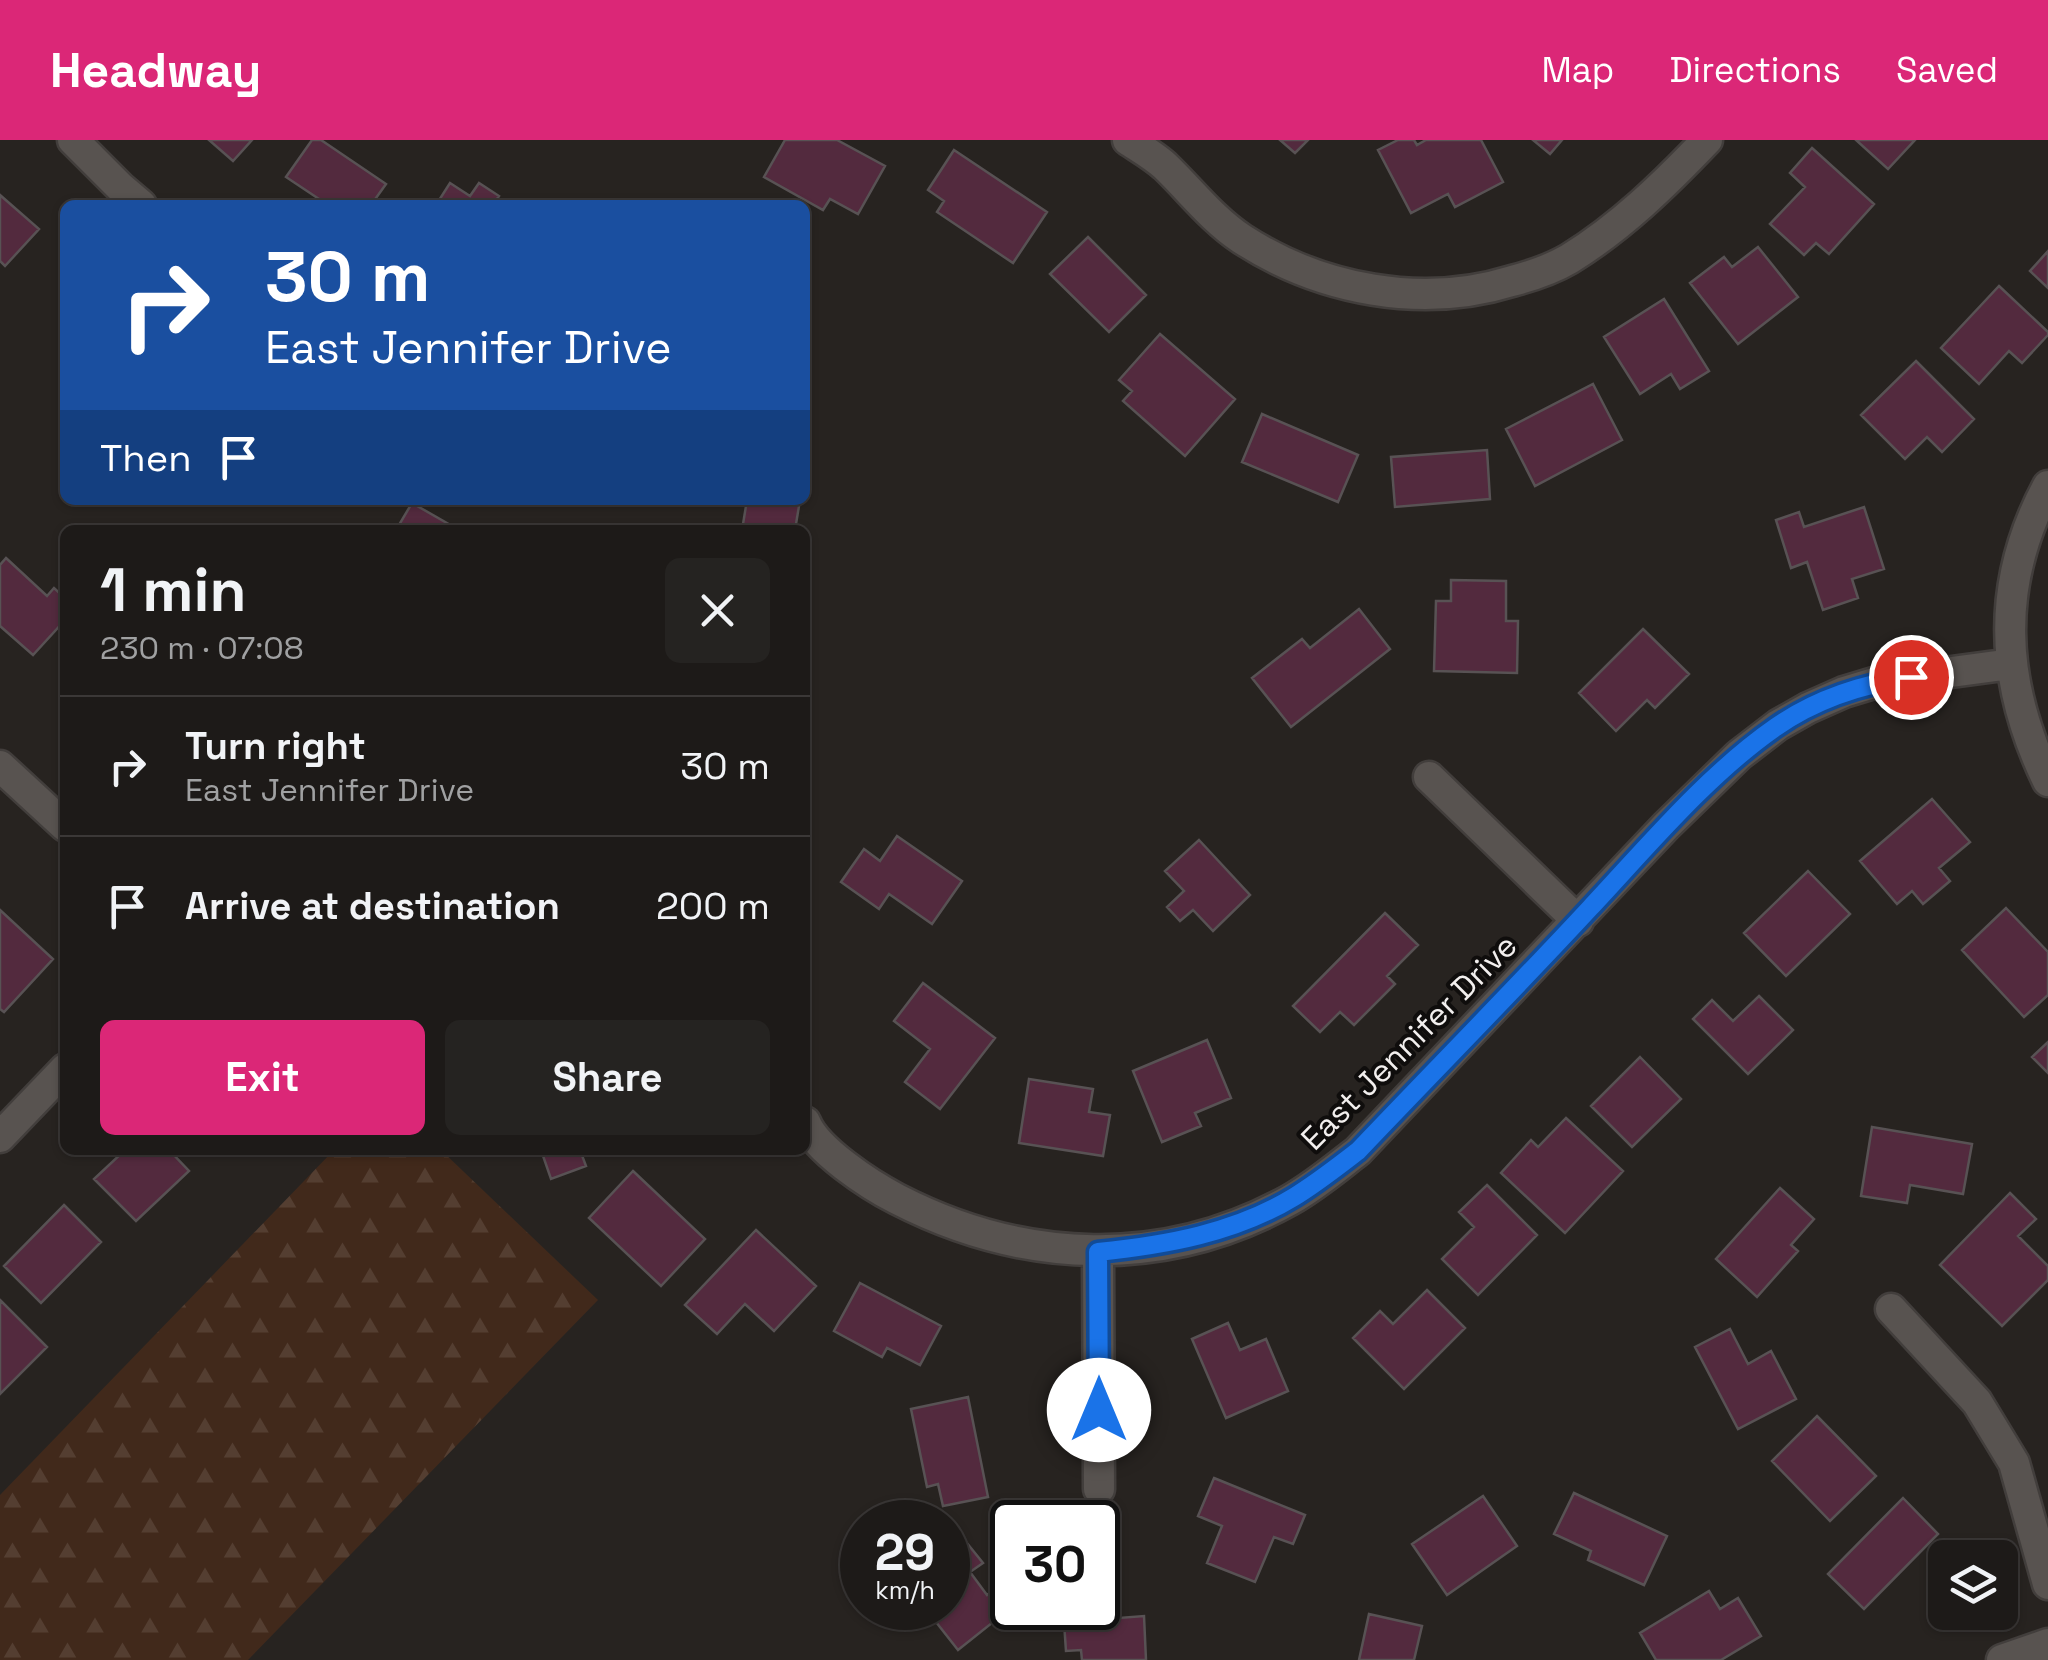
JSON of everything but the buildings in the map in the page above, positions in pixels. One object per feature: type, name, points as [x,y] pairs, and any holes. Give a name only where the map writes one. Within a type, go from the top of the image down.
[{"type":"street","points":[[73,140],[135,200]]},
{"type":"street","points":[[1128,140],[1161,163],[1224,226],[1267,253],[1337,282],[1408,295],[1489,288],[1566,261],[1619,224],[1707,140]]},
{"type":"street","points":[[2048,486],[2030,519],[2014,582],[2010,618],[2016,698],[2048,781]]},
{"type":"street","name":"East Jennifer Drive","points":[[810,1132],[854,1173],[923,1212],[974,1232],[1046,1248],[1098,1252],[1148,1247],[1222,1229],[1256,1216],[1321,1180],[1358,1151],[1666,826],[1727,767],[1778,726],[1844,692],[1877,682],[2012,664]]},
{"type":"street","points":[[0,766],[60,821]]},
{"type":"street","points":[[1429,776],[1578,920]]},
{"type":"street","points":[[0,1137],[60,1074]]},
{"type":"street","points":[[1098,1252],[1099,1489]]},
{"type":"street","points":[[1892,1308],[1977,1402],[2014,1464],[2048,1584]]},
{"type":"street","points":[[2002,1660],[2048,1644]]},
{"type":"green space","points":[[329,1155],[446,1155],[598,1300],[248,1660],[0,1660],[0,1495]]},
{"type":"route","points":[[1099,1410],[1098,1252],[1148,1247],[1222,1229],[1291,1199],[1321,1180],[1358,1151],[1666,826],[1739,755],[1808,708],[1877,682],[1911,677]]}]
